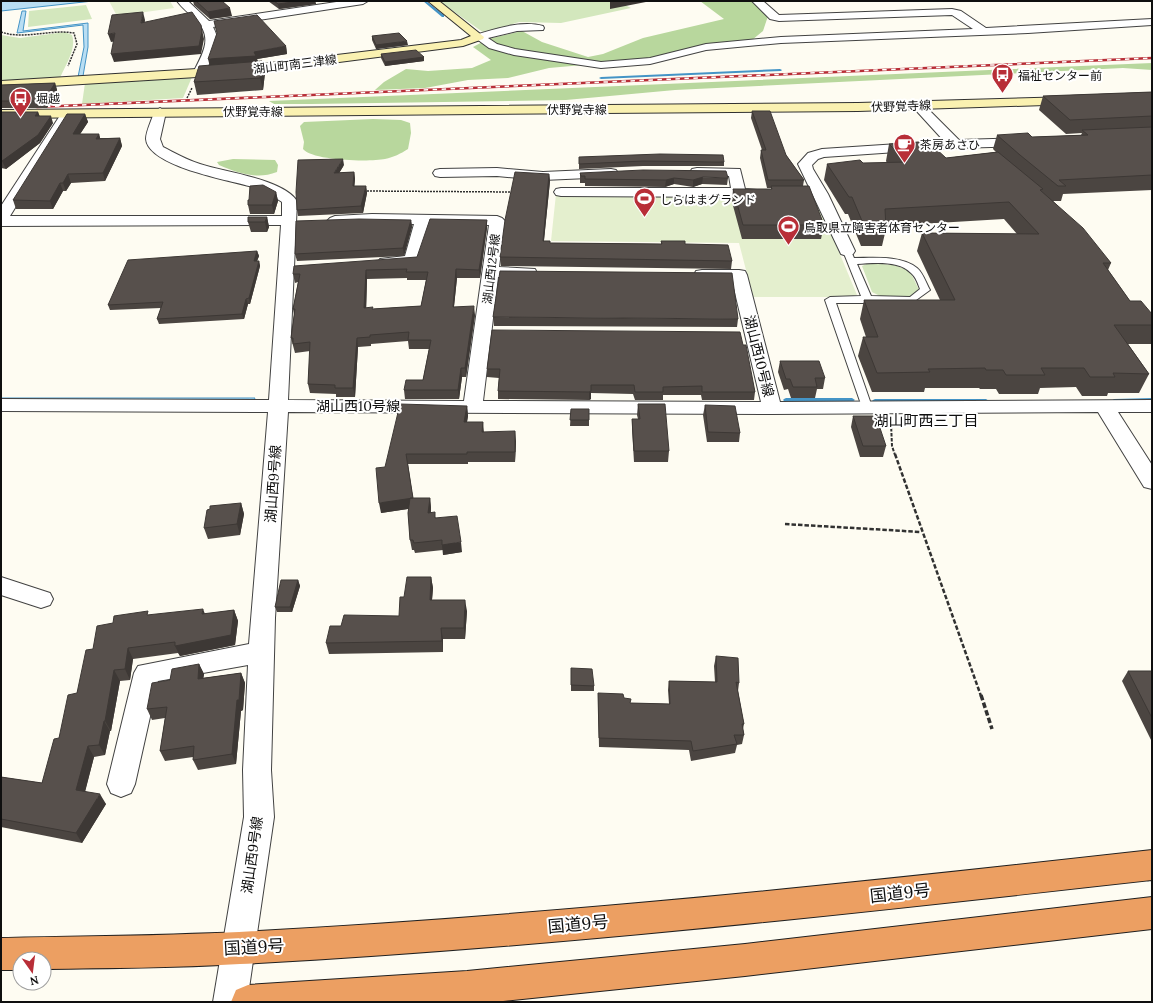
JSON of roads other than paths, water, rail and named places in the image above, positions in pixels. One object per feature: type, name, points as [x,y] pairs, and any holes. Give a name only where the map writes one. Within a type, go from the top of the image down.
[{"type":"highway","name":"国道9号","points":[[1,954],[238,948],[657,918],[1152,865]]},
{"type":"highway","points":[[248,1002],[467,988],[745,960],[1152,913]]},
{"type":"main road","points":[[433,1],[479,37]]},
{"type":"main road","name":"湖山町南三津線","points":[[1,85],[246,70],[463,43],[479,37]]},
{"type":"main road","name":"伏野覚寺線","points":[[1,114],[170,111],[918,106],[1082,100]]},
{"type":"street","points":[[207,25],[363,1]]},
{"type":"street","points":[[757,1],[774,17],[779,18],[952,12],[957,13],[984,32]]},
{"type":"street","points":[[182,2],[207,25],[212,34],[211,48],[199,74]]},
{"type":"street","points":[[272,4],[284,13]]},
{"type":"street","points":[[774,17],[804,15],[830,10],[839,5]]},
{"type":"street","points":[[774,17],[769,24],[784,40]]},
{"type":"street","points":[[479,37],[493,46],[514,52],[601,65],[650,61],[706,47],[784,40],[984,32],[1152,22]]},
{"type":"street","points":[[479,37],[517,28],[539,28]]},
{"type":"street","points":[[918,106],[955,144]]},
{"type":"street","name":"湖山西9号線","points":[[170,111],[153,139],[157,149],[184,164],[233,178],[283,195],[290,201],[299,222],[278,406],[262,652],[257,770],[259,817],[230,1002]]},
{"type":"street","points":[[1,219],[67,114]]},
{"type":"street","points":[[849,256],[821,194],[806,169],[805,164],[813,156],[833,152],[955,144],[1040,141]]},
{"type":"street","points":[[977,144],[993,159]]},
{"type":"street","points":[[681,171],[735,172],[739,193]]},
{"type":"street","points":[[440,174],[497,172],[543,176],[622,172]]},
{"type":"street","points":[[561,192],[769,193]]},
{"type":"street","points":[[806,194],[821,194]]},
{"type":"street","name":"湖山西12号線","points":[[1,219],[299,222],[372,219],[497,221],[490,272],[490,332],[473,406]]},
{"type":"street","points":[[372,263],[412,261],[423,220]]},
{"type":"street","points":[[490,272],[545,273]]},
{"type":"street","name":"湖山西10号線","points":[[1,405],[772,408],[745,334],[739,275],[684,274]]},
{"type":"street","points":[[772,408],[1152,406]]},
{"type":"street","points":[[1105,407],[1152,482]]},
{"type":"street","points":[[1,586],[41,599]]},
{"type":"street","points":[[121,784],[147,673],[262,652]]},
{"type":"lane","points":[[849,256],[867,299]]},
{"type":"lane","points":[[849,256],[892,263],[914,270],[925,290],[912,300],[830,300],[867,407]]},
{"type":"water","points":[[1,1],[93,1],[1,11]]},
{"type":"water","points":[[22,11],[26,11],[23,31],[88,23],[88,47],[83,76],[78,77],[84,47],[83,25],[17,33]]},
{"type":"water","points":[[1,398],[255,398],[254,400],[1,400]]},
{"type":"waterway","points":[[424,1],[443,16]]},
{"type":"waterway","points":[[601,78],[780,70]]},
{"type":"waterway","points":[[786,400],[852,400]]},
{"type":"waterway","points":[[1114,401],[1152,400]]},
{"type":"waterway","points":[[875,401],[986,401]]},
{"type":"railway","points":[[37,107],[1152,58]]},
{"type":"place","name":"福祉センター前","points":[[1003,94]]},
{"type":"place","name":"堀越","points":[[20,118]]},
{"type":"place","name":"茶房あさひ","points":[[905,164]]},
{"type":"place","name":"しらはまグランド","points":[[644,218]]},
{"type":"place","name":"鳥取県立障害者体育センター","points":[[789,246]]},
{"type":"district","name":"湖山町西三丁目","points":[[926,420]]}]
